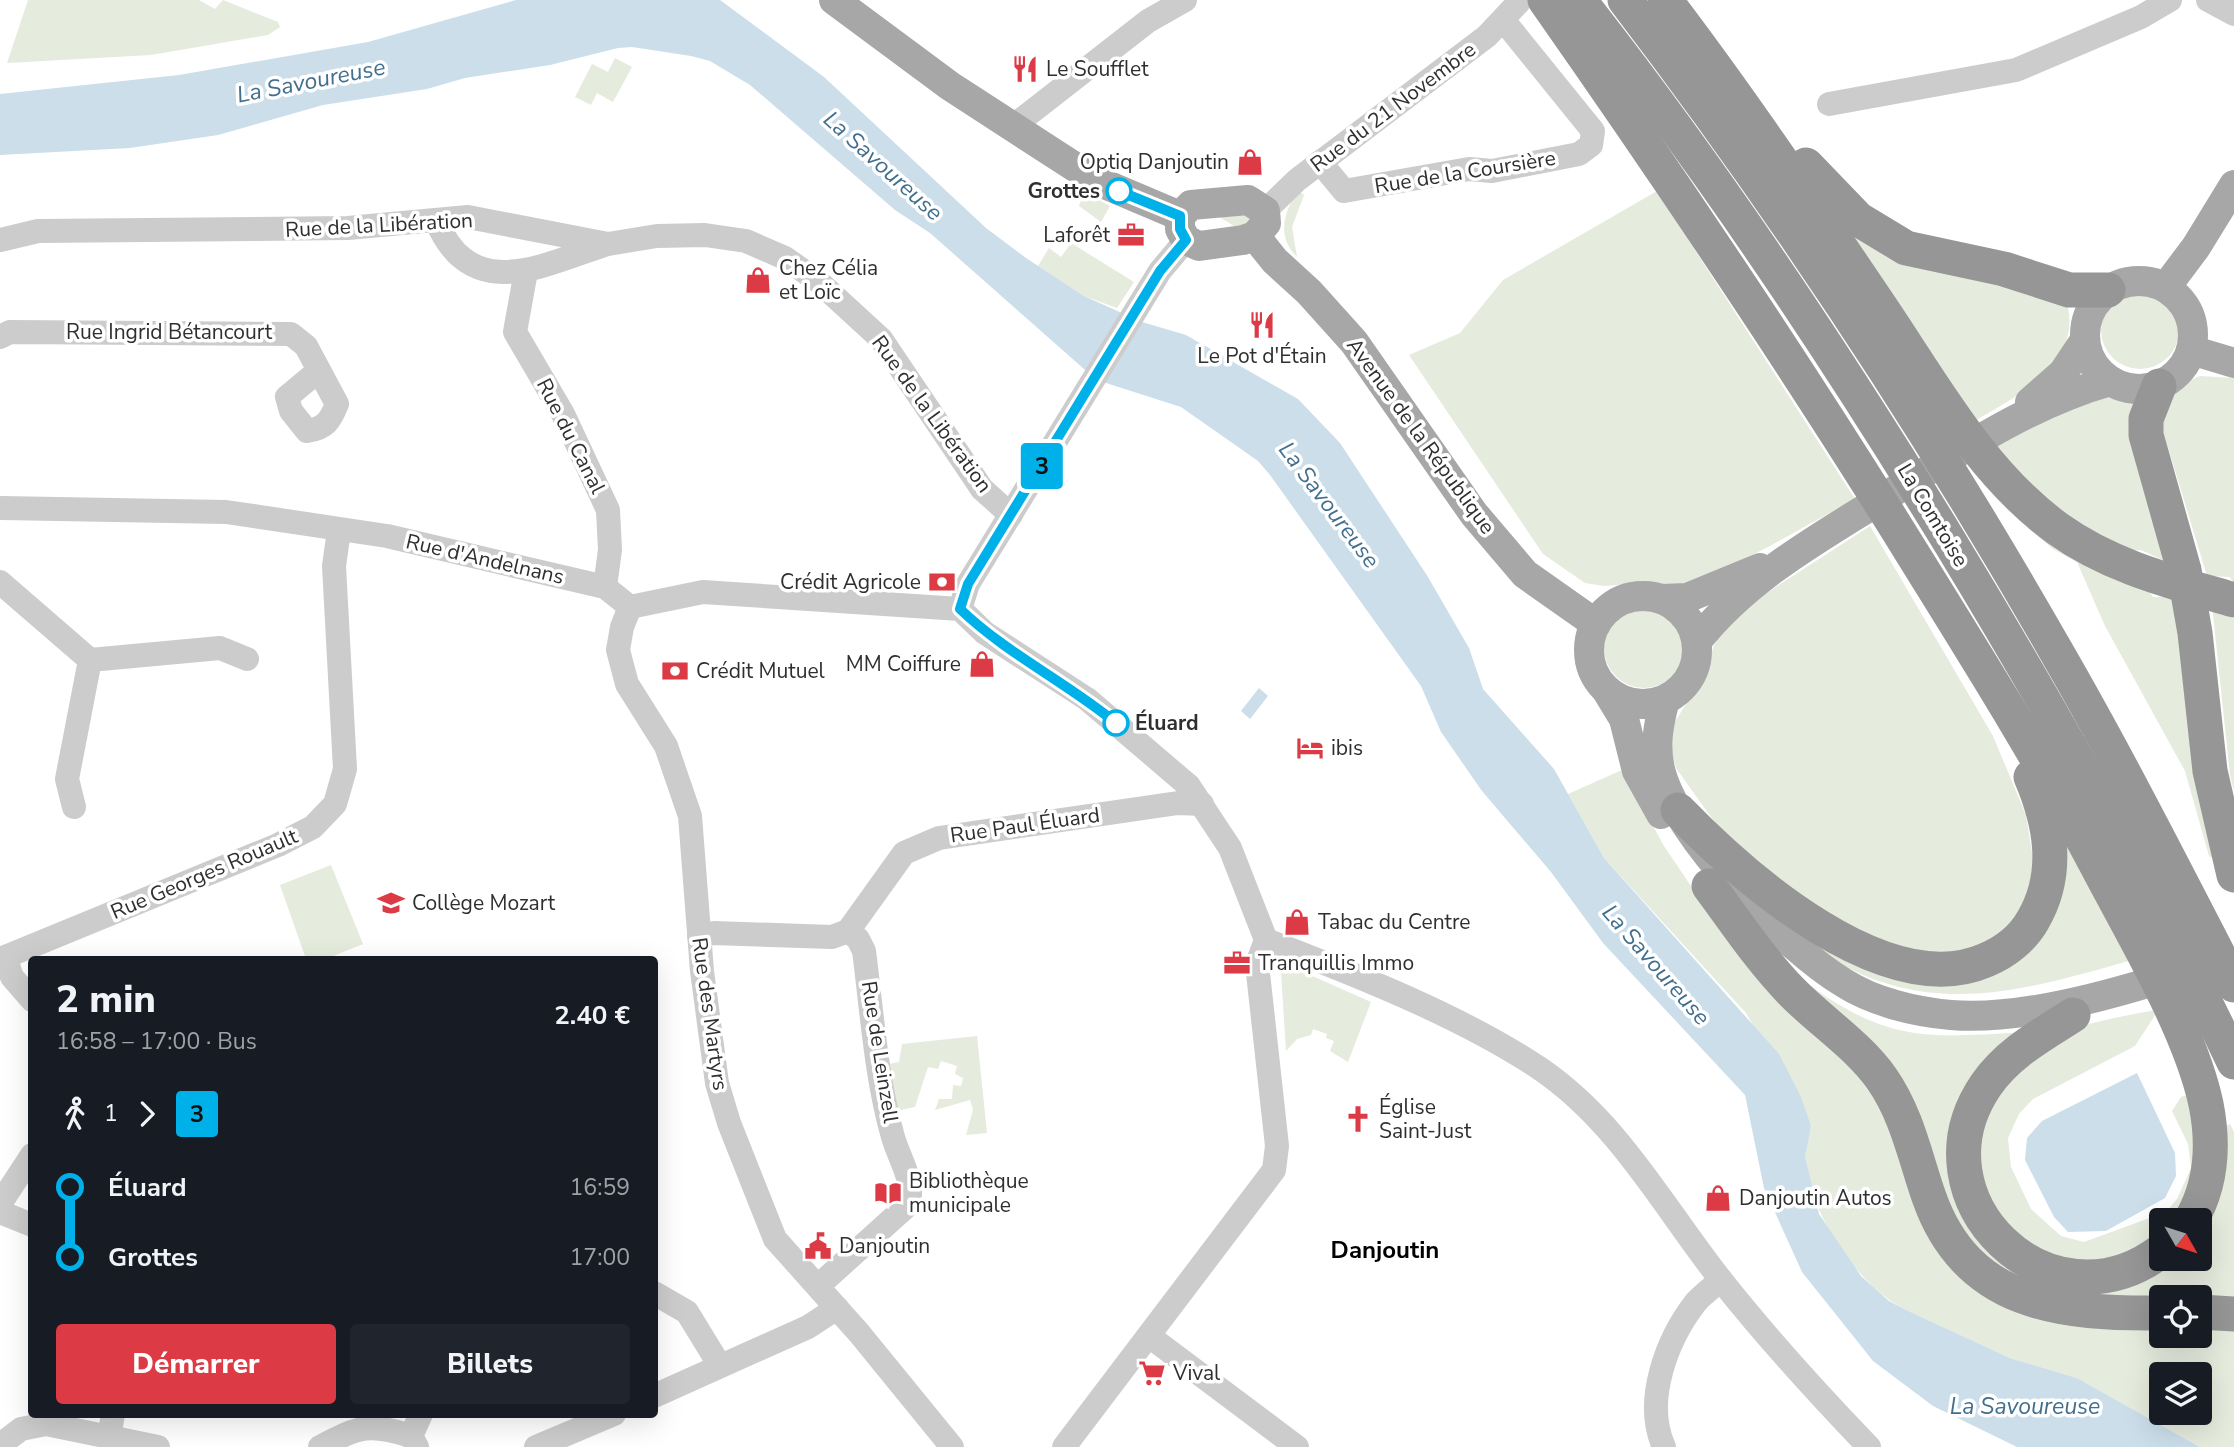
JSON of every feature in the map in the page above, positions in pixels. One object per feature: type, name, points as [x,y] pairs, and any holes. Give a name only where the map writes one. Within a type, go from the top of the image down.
[{"type":"highway","name":"La Comtoise","points":[[1580,0],[1760,248],[1896,454],[1986,603],[2078,764],[2165,924],[2234,1062]]},
{"type":"highway","name":"La Comtoise","points":[[1625,0],[1789,226],[1962,495],[2091,713],[2234,985]]},
{"type":"highway","points":[[1665,0],[1706,53],[1965,432],[2007,483],[2040,515],[2089,549],[2158,578],[2234,600]]},
{"type":"highway","points":[[1523,8],[1782,346],[2058,791],[2132,932],[2190,1056],[2206,1105],[2211,1143],[2206,1185],[2195,1208]]},
{"type":"highway","points":[[1706,53],[1829,190],[1878,234],[1916,252],[1987,265],[2069,290],[2108,290]]},
{"type":"highway","points":[[2159,386],[2147,412],[2146,435],[2187,586],[2210,771],[2234,876]]},
{"type":"highway","points":[[1678,810],[1729,860],[1766,889],[1830,932],[1872,954],[1908,967],[1942,970],[1970,966],[2002,952],[2024,933],[2043,900],[2050,869],[2049,835],[2042,805],[2021,752],[1967,641]]},
{"type":"highway","points":[[1709,886],[1775,975],[1865,1059],[1883,1081],[1904,1120],[1937,1217],[1951,1239],[1976,1267],[2010,1291],[2046,1306],[2103,1314],[2149,1313]]},
{"type":"highway","points":[[2073,1016],[2018,1051],[1995,1073],[1979,1097],[1969,1122],[1964,1150],[1971,1195],[1987,1225],[2003,1244],[2021,1258],[2049,1271],[2080,1277],[2111,1275],[2136,1267],[2149,1259]]},
{"type":"highway","points":[[2212,1313],[2234,1314]]},
{"type":"main road","points":[[834,0],[950,86],[1094,180],[1183,228],[1199,246],[1260,224],[1248,200],[1191,205],[1183,228]]},
{"type":"main road","points":[[2166,287],[2196,247],[2234,185]]},
{"type":"main road","name":"Avenue de la République","points":[[1260,224],[1275,261],[1309,292],[1354,342],[1474,514],[1525,574],[1596,624]]},
{"type":"main road","points":[[2003,424],[2063,373],[2085,340],[2091,308],[2108,290],[2137,280],[2166,287],[2178,296],[2190,314],[2194,335],[2192,350],[2179,372],[2159,386],[2139,389],[2110,381],[2092,363],[2085,340]]},
{"type":"main road","points":[[2192,350],[2234,363]]},
{"type":"main road","points":[[1697,642],[1723,611],[1796,552],[2003,424],[2076,392],[2110,381]]},
{"type":"main road","points":[[1796,552],[1688,598],[1662,599],[1643,596],[1625,599],[1608,609],[1596,624],[1589,644],[1591,665],[1624,719],[1632,756],[1646,788],[1709,886],[1770,944],[1842,1001],[1887,1018],[1929,1027],[2028,1024],[2073,1016],[2122,991]]},
{"type":"main road","points":[[1607,691],[1629,703],[1641,705],[1665,700],[1675,694],[1691,676],[1697,642],[1685,616],[1662,599]]},
{"type":"main road","points":[[1665,700],[1657,733],[1658,755],[1666,788],[1678,810],[1719,868],[1758,911],[1808,959],[1872,998],[1951,1015],[2010,1012],[2122,991],[2234,957]]},
{"type":"street","points":[[1012,127],[1148,21],[1185,0]]},
{"type":"street","points":[[1829,104],[2016,70],[2141,17],[2170,0]]},
{"type":"street","points":[[2208,0],[2234,14]]},
{"type":"street","name":"Rue du 21 Novembre","points":[[1260,224],[1297,180],[1523,8]]},
{"type":"street","name":"Rue de la Coursière","points":[[1320,162],[1344,191],[1469,169],[1492,171],[1579,154],[1591,145],[1593,131],[1523,8]]},
{"type":"street","name":"Rue de la Libération","points":[[0,240],[38,231],[348,228],[468,217],[608,244],[657,236],[705,235],[746,241],[785,258],[818,282],[881,339],[982,489],[1011,515]]},
{"type":"street","points":[[436,220],[444,237],[464,260],[485,272],[526,271],[608,244]]},
{"type":"street","points":[[960,609],[968,584],[1137,310],[1183,228]]},
{"type":"street","name":"Rue du Canal","points":[[526,271],[515,332],[569,425],[608,510],[610,550],[605,587]]},
{"type":"street","name":"Rue Ingrid Bétancourt","points":[[0,337],[10,332],[279,332],[290,334],[306,346],[317,372]]},
{"type":"street","name":"Rue d'Andelnans","points":[[0,509],[226,512],[387,536],[605,587],[630,607]]},
{"type":"street","name":"Rue Georges Rouault","points":[[3,957],[278,845],[313,827],[335,804],[345,769],[334,566],[339,530]]},
{"type":"street","points":[[0,582],[90,660],[220,648],[247,659]]},
{"type":"street","points":[[630,607],[703,592],[960,609],[985,634],[1096,706],[1189,786],[1230,848],[1266,940],[1257,964],[1278,1146],[1274,1170],[1064,1447]]},
{"type":"street","name":"Rue des Martyrs","points":[[630,607],[622,627],[618,650],[627,684],[666,746],[690,816],[699,936],[717,1083],[729,1123],[775,1239],[837,1308],[952,1447]]},
{"type":"street","points":[[74,807],[67,779],[90,660]]},
{"type":"street","name":"Rue Paul Éluard","points":[[848,931],[904,853],[939,838],[1165,805],[1202,804]]},
{"type":"street","points":[[699,936],[714,933],[832,937],[848,931]]},
{"type":"street","name":"Rue de Leinzell","points":[[818,1286],[909,1204],[912,1190],[894,1138],[864,951],[858,939],[848,931]]},
{"type":"street","points":[[1266,940],[1439,1014],[1541,1069],[1604,1125],[1640,1168],[1721,1280],[1869,1447]]},
{"type":"street","points":[[3,957],[12,977],[28,995]]},
{"type":"street","points":[[0,1204],[28,1161]]},
{"type":"street","points":[[0,1212],[28,1223]]},
{"type":"street","points":[[1664,1447],[1657,1429],[1660,1372],[1675,1334],[1697,1301],[1721,1280]]},
{"type":"street","points":[[658,1295],[687,1312],[720,1366]]},
{"type":"street","points":[[658,1394],[808,1327],[837,1308]]},
{"type":"street","points":[[1149,1336],[1297,1447]]},
{"type":"street","points":[[536,1447],[605,1418]]},
{"type":"street","points":[[0,1446],[21,1429],[46,1424],[111,1426],[158,1447]]},
{"type":"street","points":[[320,1447],[352,1430],[380,1426],[416,1432]]},
{"type":"shaded area","points":[[28,0],[199,0],[215,9],[223,0],[278,22],[280,27],[268,35],[151,55],[7,63]]},
{"type":"shaded area","points":[[615,58],[632,67],[613,102],[597,93],[591,105],[575,97],[592,64],[608,72]]},
{"type":"shaded area","points":[[1298,190],[1304,195],[1292,227],[1297,257],[1286,241],[1284,224]]},
{"type":"shaded area","points":[[1657,191],[1855,499],[1686,588],[1653,582],[1604,586],[1585,583],[1543,554],[1409,355],[1460,333],[1503,280]]},
{"type":"shaded area","points":[[1084,192],[1110,206],[1101,222],[1079,206]]},
{"type":"shaded area","points":[[1208,210],[1253,216],[1242,231]]},
{"type":"shaded area","points":[[1835,213],[2067,304],[2069,325],[2065,343],[2056,360],[2027,388],[1976,420]]},
{"type":"shaded area","points":[[1071,243],[1134,282],[1117,308],[1084,296],[1038,266],[1049,248],[1061,257]]},
{"type":"shaded area","points":[[2132,291],[2148,291],[2162,297],[2173,308],[2179,322],[2179,338],[2173,352],[2162,363],[2148,369],[2132,369],[2118,363],[2107,352],[2101,338],[2101,322],[2107,308],[2118,297]]},
{"type":"shaded area","points":[[2200,376],[2234,378],[2234,584],[2230,577],[2207,576],[2160,421],[2169,397],[2183,384]]},
{"type":"shaded area","points":[[2102,390],[2137,398],[2171,564],[2141,550],[2126,551],[2077,525],[2027,486],[1993,448]]},
{"type":"shaded area","points":[[2031,518],[2145,585],[2153,597],[2177,597],[2218,861],[2209,856],[2185,771],[2105,626],[2077,562],[2053,549],[2028,528]]},
{"type":"shaded area","points":[[1870,526],[1993,736],[2026,815],[2033,859],[2029,901],[2006,932],[1962,953],[1901,950],[1808,903],[1718,827],[1676,768],[1671,751],[1671,728],[1701,680],[1720,630],[1731,616]]},
{"type":"shaded area","points":[[2212,605],[2234,619],[2234,792],[2230,775]]},
{"type":"shaded area","points":[[1644,608],[1659,611],[1672,620],[1681,633],[1684,648],[1681,663],[1672,676],[1659,685],[1644,688],[1629,685],[1616,676],[1607,663],[1604,648],[1607,633],[1616,620],[1629,611]]},
{"type":"shaded area","points":[[1622,770],[1664,846],[1695,892],[1868,1084],[1952,1260],[2149,1320],[2149,1348],[2212,1348],[2212,1325],[2234,1328],[2234,1447],[2200,1447],[2161,1425],[2212,1425],[2212,1362],[2149,1362],[2149,1418],[2077,1378],[2010,1358],[1886,1298],[1853,1264],[1825,1223],[1808,1179],[1805,1158],[1811,1126],[1746,1013],[1604,858],[1568,794]]},
{"type":"shaded area","points":[[2074,841],[2132,960],[2058,980],[1986,993],[1950,994],[1913,990],[1877,980],[1832,959],[1774,911],[1851,952],[1993,970],[2063,852]]},
{"type":"shaded area","points":[[331,865],[363,944],[333,956],[305,956],[280,885]]},
{"type":"shaded area","points":[[1287,969],[1308,974],[1371,1002],[1348,1062],[1330,1051],[1334,1041],[1326,1038],[1327,1034],[1313,1029],[1311,1035],[1297,1039],[1286,1051],[1281,972]]},
{"type":"shaded area","points":[[1798,977],[1855,1014],[1904,1031],[1929,1035],[2023,1032],[1958,1134],[2020,1268],[2149,1261],[2149,1271],[2212,1271],[2212,1208],[2205,1208],[2222,1128],[2230,1124],[2234,1132],[2234,1302],[2212,1299],[2212,1285],[2149,1285],[2149,1297],[2050,1296],[1976,1251]]},
{"type":"shaded area","points":[[2159,1009],[2135,1046],[2033,1099],[2019,1114],[2008,1138],[2011,1167],[2031,1209],[2061,1236],[2084,1242],[2149,1218],[2149,1244],[2109,1263],[2077,1265],[2047,1256],[2021,1238],[1999,1214],[1984,1185],[1978,1155],[1980,1124],[1994,1095],[2022,1066],[2058,1039],[2081,1027]]},
{"type":"shaded area","points":[[977,1036],[987,1133],[966,1135],[973,1110],[970,1100],[935,1110],[939,1099],[952,1099],[953,1085],[961,1086],[963,1078],[955,1074],[957,1066],[941,1061],[938,1069],[928,1067],[915,1107],[896,1111],[889,1064],[899,1062],[902,1044]]},
{"type":"shaded area","points":[[2193,1093],[2201,1158],[2180,1208],[2169,1208],[2177,1199],[2191,1168],[2188,1144],[2172,1111],[2181,1097]]},
{"type":"water","name":"La Savoureuse","points":[[516,0],[720,0],[824,77],[986,228],[1026,258],[1084,296],[1142,322],[1186,335],[1298,399],[1340,443],[1428,577],[1469,648],[1483,689],[1554,769],[1604,858],[1779,1054],[1801,1097],[1811,1126],[1805,1157],[1819,1214],[1861,1276],[1889,1301],[1904,1309],[2010,1358],[2077,1378],[2149,1418],[2149,1425],[2161,1425],[2200,1447],[2017,1447],[1933,1406],[1873,1361],[1802,1272],[1764,1188],[1745,1095],[1603,943],[1551,872],[1482,791],[1441,732],[1421,686],[1258,461],[1181,407],[1106,383],[1084,369],[930,233],[895,210],[750,85],[710,61],[632,47],[618,48],[550,65],[465,78],[427,89],[323,105],[218,135],[130,148],[0,155],[0,94],[179,75],[368,42]]},
{"type":"water","points":[[1259,688],[1268,696],[1250,719],[1241,711]]},
{"type":"water","points":[[2137,1073],[2175,1153],[2176,1176],[2165,1198],[2106,1231],[2068,1232],[2054,1217],[2025,1160],[2027,1138],[2042,1121]]},
{"type":"bus line","name":"3","points":[[1116,723],[1087,699],[985,634],[960,609],[968,584],[1160,271],[1186,240],[1180,229],[1180,216],[1119,191]]},
{"type":"place","name":"Le Soufflet","points":[[1025,69]]},
{"type":"place","name":"Optiq Danjoutin","points":[[1250,162]]},
{"type":"place","name":"Grottes","points":[[1119,191]]},
{"type":"place","name":"Laforêt","points":[[1131,235]]},
{"type":"place","name":"Chez Célia et Loïc","points":[[758,280]]},
{"type":"place","name":"Le Pot d'Étain","points":[[1262,325]]},
{"type":"place","name":"Crédit Agricole","points":[[942,582]]},
{"type":"place","name":"MM Coiffure","points":[[982,664]]},
{"type":"place","name":"Crédit Mutuel","points":[[675,671]]},
{"type":"place","name":"Éluard","points":[[1116,723]]},
{"type":"place","name":"ibis","points":[[1310,748]]},
{"type":"place","name":"Collège Mozart","points":[[391,903]]},
{"type":"place","name":"Tabac du Centre","points":[[1297,922]]},
{"type":"place","name":"Tranquillis Immo","points":[[1237,963]]},
{"type":"place","name":"Église Saint-Just","points":[[1358,1119]]},
{"type":"place","name":"Bibliothèque municipale","points":[[888,1193]]},
{"type":"place","name":"Danjoutin Autos","points":[[1718,1198]]},
{"type":"place","name":"Danjoutin","points":[[818,1246]]},
{"type":"place","name":"Vival","points":[[1152,1373]]},
{"type":"district","name":"Danjoutin","points":[[1385,1250]]}]
